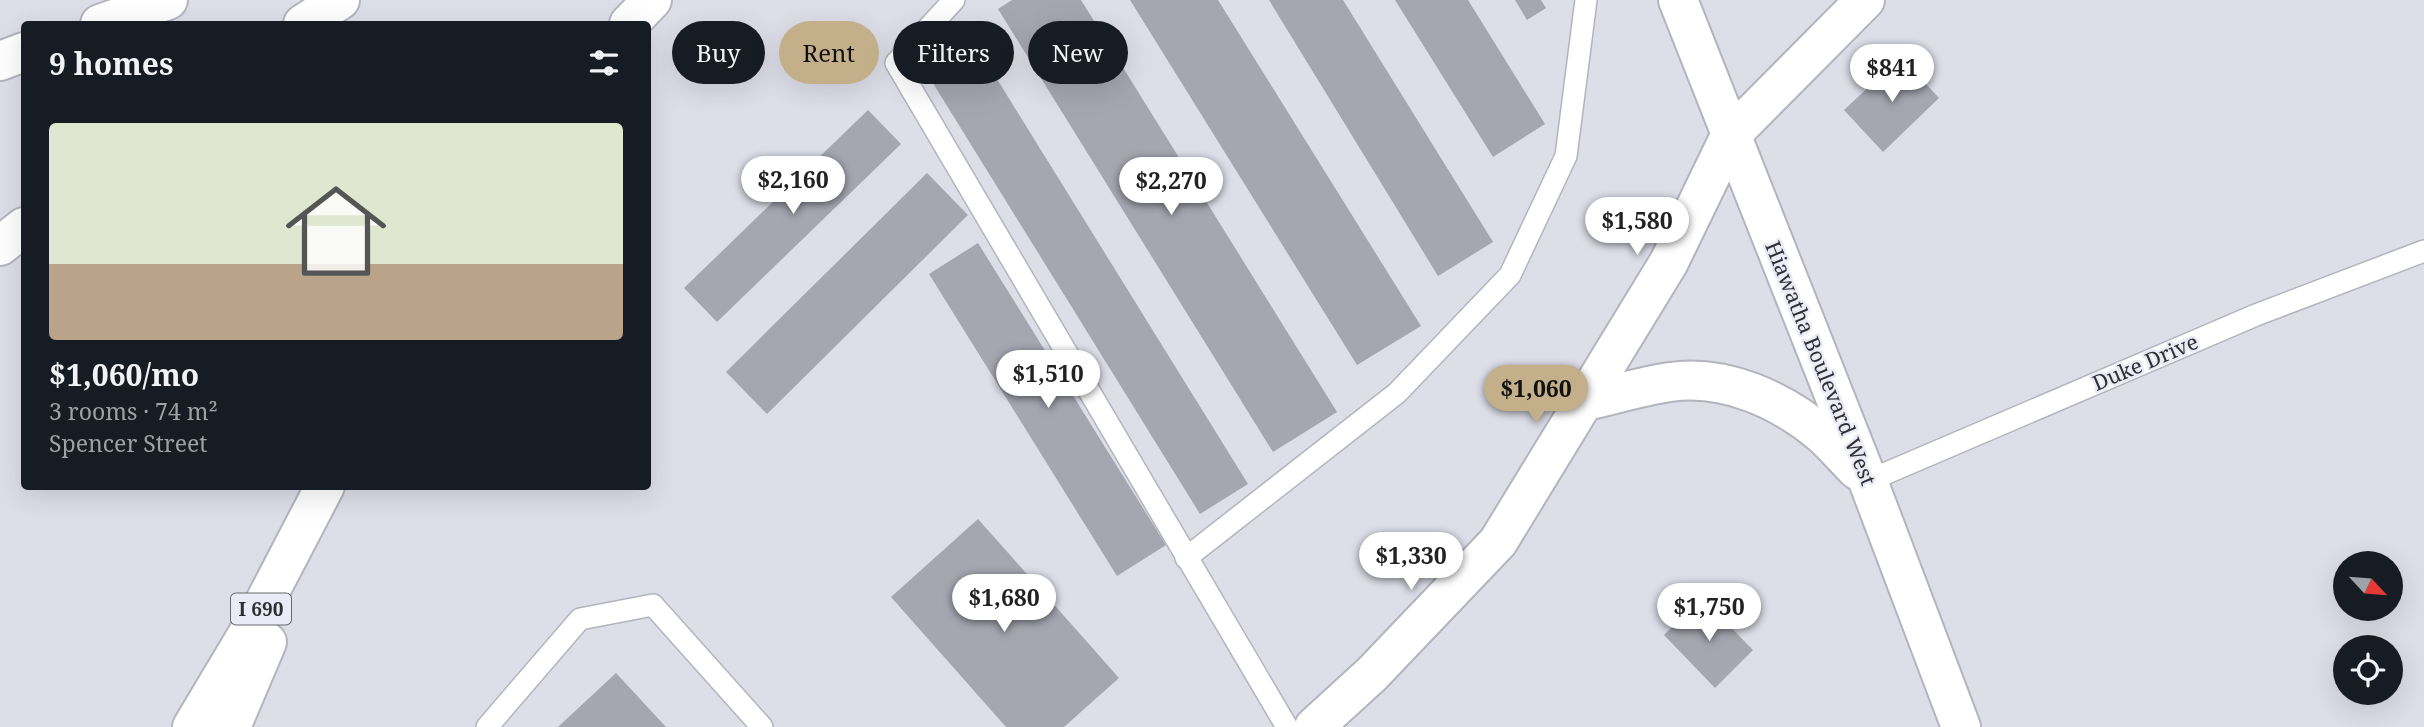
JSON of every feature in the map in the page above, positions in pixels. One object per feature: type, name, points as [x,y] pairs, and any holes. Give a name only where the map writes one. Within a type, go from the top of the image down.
[{"type":"main road","points":[[108,21],[168,0]]},
{"type":"main road","points":[[308,21],[340,0]]},
{"type":"main road","points":[[632,21],[652,0]]},
{"type":"main road","name":"Hiawatha Boulevard West","points":[[1678,0],[1868,481],[1961,727]]},
{"type":"main road","points":[[1314,727],[1372,674],[1498,542],[1669,262],[1730,136],[1865,0]]},
{"type":"main road","points":[[0,61],[21,53]]},
{"type":"main road","points":[[0,246],[21,229]]},
{"type":"main road","points":[[1586,401],[1671,382],[1706,380],[1737,387],[1779,404],[1823,435],[1868,481]]},
{"type":"main road","name":"I 690","points":[[192,727],[250,630],[322,490]]},
{"type":"main road","points":[[231,727],[287,593],[323,490]]},
{"type":"lane","points":[[954,0],[896,63],[1286,727]]},
{"type":"lane","points":[[1186,558],[1397,393],[1510,275],[1566,156],[1586,0]]},
{"type":"lane","name":"Duke Drive","points":[[1868,481],[2256,315],[2424,251]]},
{"type":"lane","points":[[487,727],[580,619],[653,606],[762,727]]},
{"type":"building","points":[[1012,0],[1081,0],[1094,21],[1028,21],[1028,57],[1014,35],[1014,21],[1005,21],[998,9]]},
{"type":"building","points":[[1130,0],[1218,0],[1421,326],[1357,365]]},
{"type":"building","points":[[1269,0],[1343,0],[1493,242],[1438,276]]},
{"type":"building","points":[[1395,0],[1468,0],[1545,124],[1493,157]]},
{"type":"building","points":[[1515,0],[1541,0],[1546,8],[1527,20]]},
{"type":"building","points":[[1901,57],[1939,98],[1883,152],[1844,110]]},
{"type":"building","points":[[1128,76],[1337,412],[1273,452],[1045,84],[1128,84]]},
{"type":"building","points":[[933,84],[1000,84],[1248,484],[1200,514]]},
{"type":"building","points":[[868,110],[901,144],[717,322],[684,288]]},
{"type":"building","points":[[927,173],[968,215],[767,414],[726,372]]},
{"type":"building","points":[[978,243],[1166,545],[1117,576],[929,274]]},
{"type":"building","points":[[978,519],[1119,678],[1064,727],[1006,727],[891,597]]},
{"type":"building","points":[[1702,598],[1753,650],[1715,688],[1664,635]]},
{"type":"building","points":[[616,673],[666,727],[558,727]]}]
